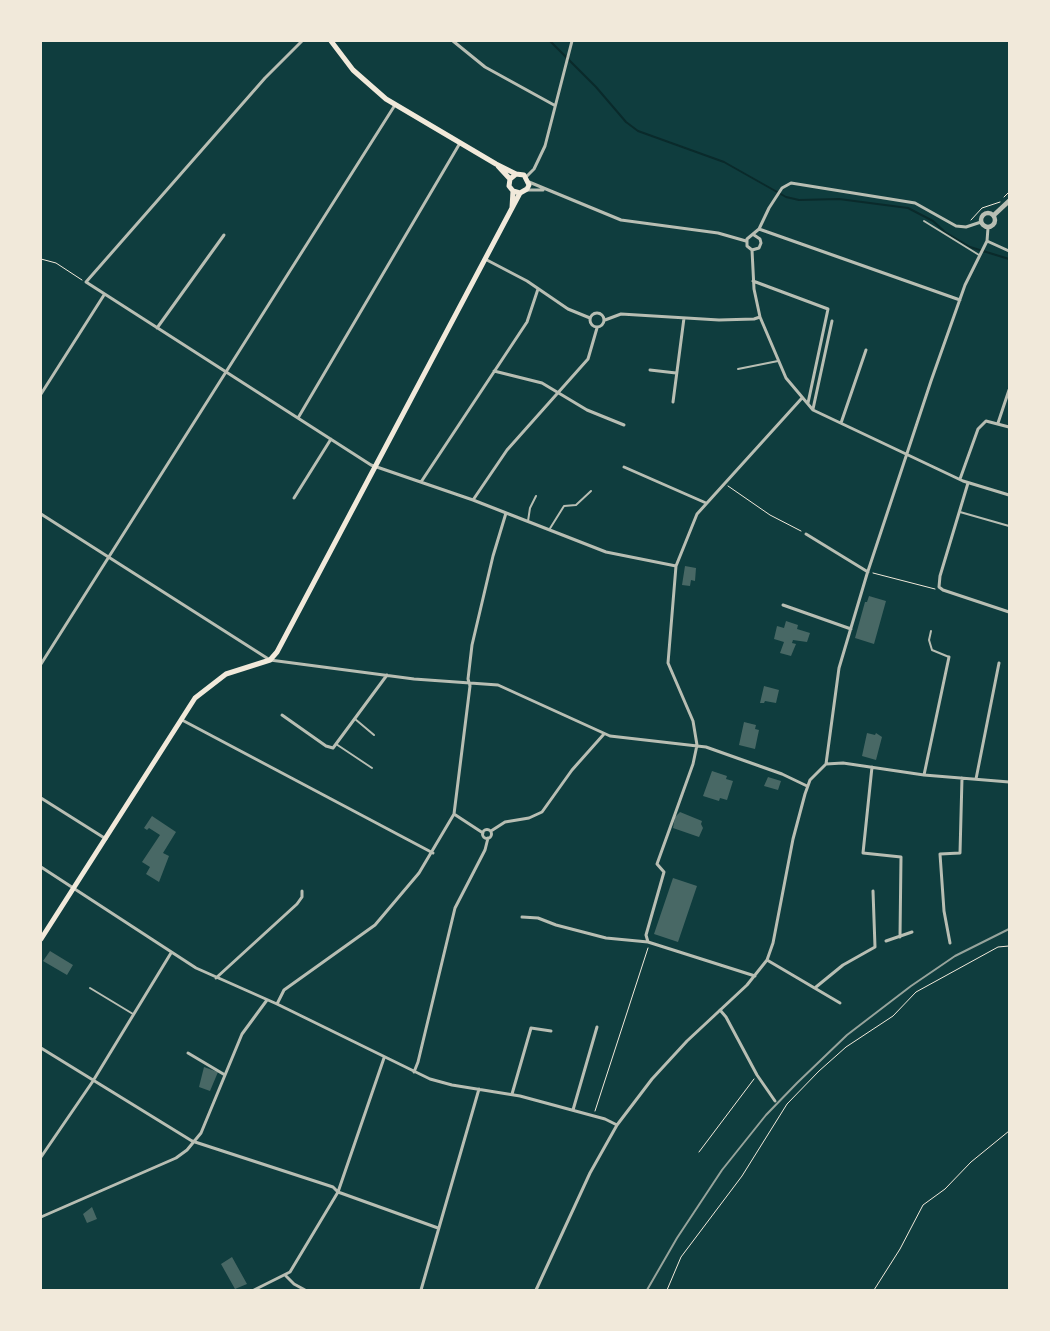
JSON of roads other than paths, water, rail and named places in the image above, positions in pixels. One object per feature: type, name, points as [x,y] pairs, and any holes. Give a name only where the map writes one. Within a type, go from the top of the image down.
[{"type":"main road","points":[[41,939],[195,698],[219,678],[270,660],[277,652],[520,193],[527,190],[527,179],[496,164],[395,106],[353,70],[331,41]]},
{"type":"main road","points":[[496,164],[510,179]]},
{"type":"main road","points":[[516,174],[510,179],[509,186],[513,191],[520,193]]},
{"type":"main road","points":[[512,208],[513,191]]},
{"type":"street","points":[[302,41],[265,78],[86,282],[374,466],[473,500],[606,552],[676,566]]},
{"type":"street","points":[[452,41],[485,67],[554,105]]},
{"type":"street","points":[[572,41],[545,146],[527,179],[545,190],[621,220],[696,229],[746,241]]},
{"type":"street","points":[[41,664],[395,106]]},
{"type":"street","points":[[298,418],[460,143]]},
{"type":"street","points":[[746,241],[748,237],[754,235],[759,229],[774,199],[786,184],[798,183],[915,203],[956,226],[966,226],[980,222],[984,214],[994,215]]},
{"type":"street","points":[[527,190],[545,190]]},
{"type":"street","points":[[988,228],[994,224],[994,215],[1009,201]]},
{"type":"street","points":[[980,222],[988,228]]},
{"type":"street","points":[[536,1290],[590,1173],[617,1125],[652,1079],[687,1040],[754,976],[767,960],[773,943],[793,839],[807,786],[826,764],[839,668],[907,454],[960,300],[987,241],[988,228]]},
{"type":"street","points":[[759,229],[960,300]]},
{"type":"street","points":[[157,328],[224,235]]},
{"type":"street","points":[[752,250],[759,248],[761,243],[760,239],[754,235]]},
{"type":"street","points":[[746,241],[748,248],[752,250]]},
{"type":"street","points":[[987,241],[1009,251]]},
{"type":"street","points":[[752,250],[753,281],[760,317],[786,378],[813,410],[968,483],[1009,495]]},
{"type":"street","points":[[485,259],[527,281],[568,309],[590,318]]},
{"type":"street","points":[[753,281],[828,309],[808,404]]},
{"type":"street","points":[[422,482],[527,322],[538,289]]},
{"type":"street","points":[[41,394],[104,295]]},
{"type":"street","points":[[590,318],[598,313],[604,320]]},
{"type":"street","points":[[604,320],[620,314],[739,320],[760,317]]},
{"type":"street","points":[[590,318],[591,325],[597,328]]},
{"type":"street","points":[[673,402],[684,318]]},
{"type":"street","points":[[473,500],[507,450],[588,359],[597,328],[603,325],[604,320]]},
{"type":"street","points":[[813,410],[832,321]]},
{"type":"street","points":[[841,423],[866,350]]},
{"type":"street","points":[[650,370],[676,373]]},
{"type":"street","points":[[494,371],[542,383],[601,417],[624,425]]},
{"type":"street","points":[[998,424],[1009,390]]},
{"type":"street","points":[[648,942],[646,934],[664,872],[657,864],[693,764],[697,745],[693,721],[668,658],[676,566],[693,521],[706,503],[802,398]]},
{"type":"street","points":[[960,479],[978,428],[986,421],[1009,427]]},
{"type":"street","points":[[294,498],[331,439]]},
{"type":"street","points":[[624,467],[706,503]]},
{"type":"street","points":[[968,483],[958,511],[940,576],[939,587],[942,590],[1009,612]]},
{"type":"street","points":[[277,1004],[284,990],[374,925],[433,854],[450,818],[454,814],[472,645],[492,556],[506,513]]},
{"type":"street","points":[[41,514],[270,660],[387,675],[505,687],[604,734],[623,739],[697,745],[767,768],[807,786]]},
{"type":"street","points":[[806,534],[869,572]]},
{"type":"street","points":[[783,605],[851,629]]},
{"type":"street","points":[[924,775],[949,656]]},
{"type":"street","points":[[976,779],[999,663]]},
{"type":"street","points":[[282,715],[326,746],[333,748],[387,675]]},
{"type":"street","points":[[182,720],[433,854]]},
{"type":"street","points":[[483,833],[486,830],[491,831],[504,822],[529,818],[542,812],[572,770],[604,734]]},
{"type":"street","points":[[826,764],[872,767],[924,775],[1009,782]]},
{"type":"street","points":[[872,767],[862,853],[901,857],[900,937]]},
{"type":"street","points":[[950,943],[944,911],[940,854],[960,853],[962,778]]},
{"type":"street","points":[[41,798],[106,839]]},
{"type":"street","points":[[454,814],[488,838]]},
{"type":"street","points":[[414,1072],[455,908],[485,850],[488,838],[491,836],[491,831]]},
{"type":"street","points":[[41,867],[171,954],[216,978],[277,1004],[414,1072],[438,1081],[512,1094],[605,1119],[617,1125]]},
{"type":"street","points":[[216,978],[297,904],[302,897],[302,891]]},
{"type":"street","points":[[816,987],[843,965],[875,947],[873,891]]},
{"type":"street","points":[[522,917],[538,918],[556,925],[606,938],[648,942],[754,976]]},
{"type":"street","points":[[886,941],[912,932]]},
{"type":"street","points":[[41,1157],[93,1081],[171,954]]},
{"type":"street","points":[[767,960],[816,987],[840,1003]]},
{"type":"street","points":[[41,1217],[176,1158],[195,1143],[201,1133],[242,1034],[267,1000]]},
{"type":"street","points":[[720,1010],[735,1031],[757,1075],[775,1101]]},
{"type":"street","points":[[573,1110],[598,1027]]},
{"type":"street","points":[[512,1094],[531,1028],[551,1031]]},
{"type":"street","points":[[41,1048],[195,1143],[333,1187],[338,1192],[438,1228]]},
{"type":"street","points":[[188,1053],[225,1075]]},
{"type":"street","points":[[254,1290],[286,1276],[292,1269],[338,1192],[384,1058]]},
{"type":"street","points":[[421,1290],[479,1089]]},
{"type":"street","points":[[286,1276],[294,1284],[305,1290]]},
{"type":"lane","points":[[924,221],[980,253]]},
{"type":"lane","points":[[738,369],[778,361]]},
{"type":"lane","points":[[548,530],[564,506],[576,505],[591,491]]},
{"type":"lane","points":[[528,521],[530,508],[536,496]]},
{"type":"lane","points":[[958,511],[1009,526]]},
{"type":"lane","points":[[931,632],[929,640],[932,650],[949,656]]},
{"type":"lane","points":[[355,720],[374,735]]},
{"type":"lane","points":[[336,744],[372,768]]},
{"type":"lane","points":[[90,988],[133,1014]]},
{"type":"waterway","points":[[550,41],[596,87],[626,122],[638,131],[724,162],[786,197],[799,200],[839,199],[908,208],[933,221],[945,232],[970,247],[1009,259]]},
{"type":"railway","points":[[647,1290],[677,1238],[722,1170],[766,1115],[797,1083],[847,1035],[911,986],[955,956],[1009,929]]}]
